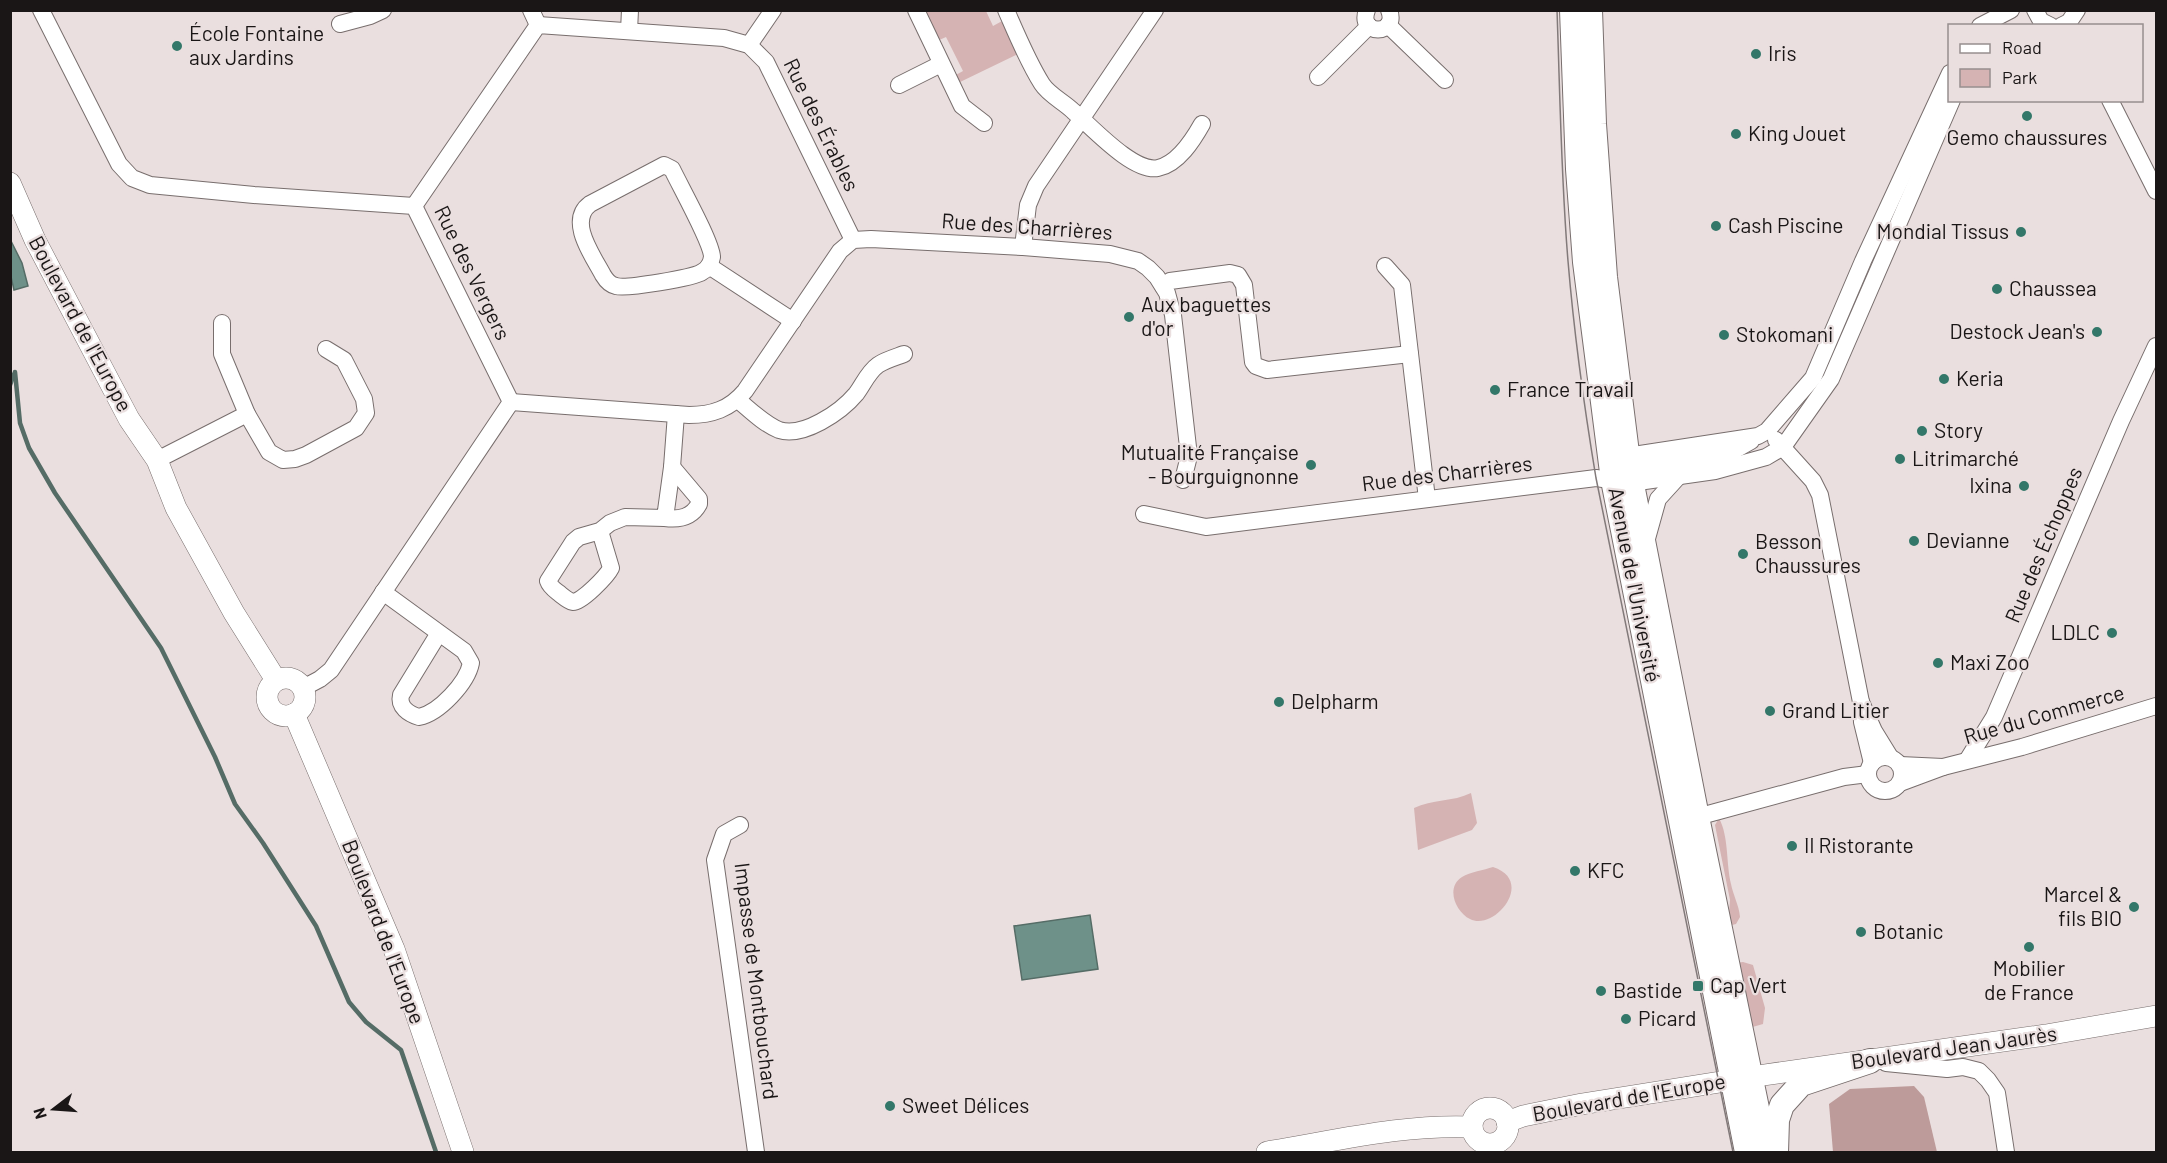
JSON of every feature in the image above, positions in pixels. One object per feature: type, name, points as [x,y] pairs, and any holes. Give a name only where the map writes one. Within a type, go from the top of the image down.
[{"type":"main road","name":"Avenue de l'Université","points":[[1572,10],[1578,170],[1585,262],[1620,476],[1742,1079],[1766,1152]]},
{"type":"main road","name":"Avenue de l'Université","points":[[1590,10],[1594,124],[1620,476],[1644,550],[1697,817],[1742,1079],[1748,1152]]},
{"type":"main road","points":[[1776,1152],[1777,1120],[1782,1105],[1802,1084],[1870,1061]]},
{"type":"street","name":"Rue des Vergers","points":[[41,10],[119,164],[132,178],[150,184],[231,193],[414,206],[511,402]]},
{"type":"street","points":[[340,24],[383,10]]},
{"type":"street","points":[[629,31],[630,10]]},
{"type":"street","points":[[414,206],[534,18],[629,31],[724,38],[749,45],[773,10]]},
{"type":"street","points":[[916,10],[962,106],[984,123]]},
{"type":"street","points":[[1006,10],[1042,84],[1097,135],[1137,164],[1149,168],[1161,167],[1189,146],[1202,124]]},
{"type":"street","points":[[1023,247],[1030,199],[1155,10]]},
{"type":"street","points":[[1984,24],[2011,10]]},
{"type":"street","points":[[2034,10],[2046,24]]},
{"type":"street","points":[[1317,77],[1368,18],[1377,30],[1383,29],[1389,18],[1445,80]]},
{"type":"street","name":"Rue des Érables","points":[[749,45],[765,62],[853,240]]},
{"type":"street","points":[[899,85],[941,64]]},
{"type":"street","points":[[1620,476],[1728,454],[1763,433],[1813,378],[1863,261],[1948,77]]},
{"type":"street","points":[[1620,476],[1678,477],[1715,471],[1766,457],[1783,447],[1831,379],[1951,102]]},
{"type":"street","points":[[2111,102],[2157,191]]},
{"type":"street","points":[[659,166],[669,166],[708,242],[712,259],[709,266],[705,271],[689,277],[617,287],[606,280],[588,245],[581,227],[582,212],[590,204],[643,178],[659,166]]},
{"type":"street","name":"Boulevard de l'Europe","points":[[10,183],[35,240],[129,419],[157,460],[166,485],[195,543],[234,614],[276,680]]},
{"type":"street","points":[[303,688],[331,670],[511,402],[676,414],[710,413],[725,408],[738,400],[840,251],[853,240]]},
{"type":"street","name":"Rue des Charrières","points":[[853,240],[1023,247],[1125,257],[1138,261],[1148,268],[1163,286],[1170,300],[1174,323],[1190,456],[1183,480]]},
{"type":"street","points":[[709,266],[793,321]]},
{"type":"street","points":[[1385,266],[1402,285],[1427,499]]},
{"type":"street","points":[[1163,286],[1170,281],[1230,273],[1238,275],[1244,285],[1253,362],[1261,369],[1410,354]]},
{"type":"street","points":[[222,323],[222,354],[247,414],[269,452],[283,460],[300,457],[356,428],[366,413],[364,399],[344,360],[326,350]]},
{"type":"street","name":"Rue des Échoppes","points":[[1968,759],[1994,717],[2121,421],[2157,346]]},
{"type":"street","points":[[738,400],[763,420],[781,430],[802,429],[822,421],[840,409],[857,393],[879,364],[904,354]]},
{"type":"street","points":[[157,460],[247,414]]},
{"type":"street","points":[[665,518],[676,414]]},
{"type":"street","points":[[1763,433],[1783,447],[1813,481],[1820,495],[1851,645],[1871,784],[1879,790],[1889,791],[1900,783],[1903,774],[1874,732],[1861,702]]},
{"type":"street","points":[[600,531],[610,523],[625,517],[683,519],[697,508],[699,499],[672,467]]},
{"type":"street","name":"Rue des Charrières","points":[[1144,514],[1206,527],[1620,476]]},
{"type":"street","points":[[1644,550],[1660,494],[1678,477]]},
{"type":"street","points":[[383,592],[464,651],[471,663],[469,673],[457,690],[430,712],[419,717],[403,707],[400,700],[401,695],[439,633]]},
{"type":"street","points":[[289,677],[303,688],[305,701],[294,714],[281,715],[268,703],[268,690],[276,680],[289,677]]},
{"type":"street","name":"Rue du Commerce","points":[[1900,783],[1943,766],[2022,747],[2157,706]]},
{"type":"street","name":"Boulevard de l'Europe","points":[[294,714],[394,949],[463,1152]]},
{"type":"street","points":[[1697,817],[1870,769],[1880,757],[1895,761]]},
{"type":"street","name":"Rue du Commerce","points":[[1895,761],[1943,766]]},
{"type":"street","name":"Impasse de Montbouchard","points":[[740,825],[724,834],[715,860],[756,1152]]},
{"type":"street","name":"Boulevard Jean Jaurès","points":[[1742,1079],[2046,1035],[2157,1016]]},
{"type":"street","points":[[1870,1061],[1947,1069],[1963,1067],[1979,1071],[1996,1093],[2006,1152]]},
{"type":"street","name":"Boulevard de l'Europe","points":[[1507,1122],[1544,1111],[1742,1079]]},
{"type":"street","points":[[1490,1109],[1501,1113],[1507,1122],[1504,1138],[1495,1148],[1480,1141],[1472,1127],[1475,1116],[1479,1112],[1490,1109]]},
{"type":"street","points":[[1267,1152],[1411,1128],[1472,1127]]},
{"type":"green space","points":[[922,11],[986,11],[993,26],[1004,20],[1020,53],[958,83],[954,76],[963,71],[946,37],[937,41]]},
{"type":"green space","points":[[1471,793],[1477,823],[1472,830],[1418,850],[1414,808]]},
{"type":"green space","points":[[1719,818],[1726,842],[1729,876],[1740,917],[1736,924],[1728,926],[1730,900],[1715,825]]},
{"type":"green space","points":[[1493,867],[1505,874],[1511,883],[1511,893],[1507,903],[1490,918],[1480,921],[1470,919],[1460,911],[1454,900],[1454,887],[1465,875]]},
{"type":"green space","points":[[1743,962],[1753,965],[1765,1008],[1763,1024],[1749,1028],[1735,963]]},
{"type":"shaded area","points":[[11,241],[22,263],[28,286],[14,290],[11,277]]},
{"type":"shaded area","points":[[1090,915],[1098,969],[1022,980],[1014,926]]},
{"type":"shaded area","points":[[1914,1086],[1924,1097],[1937,1152],[1833,1152],[1829,1104],[1850,1089]]},
{"type":"waterway","points":[[15,372],[20,423],[29,448],[55,493],[161,648],[215,757],[235,804],[316,926],[349,1002],[366,1022],[401,1050],[436,1152]]},
{"type":"waterway","points":[[10,385],[14,374]]},
{"type":"tram line","points":[[1557,10],[1566,230],[1573,315],[1587,424],[1733,1152]]},
{"type":"place","name":"École Fontaine aux Jardins","points":[[177,46]]},
{"type":"place","name":"Iris","points":[[1756,54]]},
{"type":"place","name":"Gemo chaussures","points":[[2027,116]]},
{"type":"place","name":"King Jouet","points":[[1736,134]]},
{"type":"place","name":"Cash Piscine","points":[[1716,226]]},
{"type":"place","name":"Mondial Tissus","points":[[2021,232]]},
{"type":"place","name":"Chaussea","points":[[1997,289]]},
{"type":"place","name":"Aux baguettes d'or","points":[[1129,317]]},
{"type":"place","name":"Destock Jean's","points":[[2097,332]]},
{"type":"place","name":"Stokomani","points":[[1724,335]]},
{"type":"place","name":"Keria","points":[[1944,379]]},
{"type":"place","name":"France Travail","points":[[1495,390]]},
{"type":"place","name":"Story","points":[[1922,431]]},
{"type":"place","name":"Litrimarché","points":[[1900,459]]},
{"type":"place","name":"Mutualité Française - Bourguignonne","points":[[1311,465]]},
{"type":"place","name":"Ixina","points":[[2024,486]]},
{"type":"place","name":"Devianne","points":[[1914,541]]},
{"type":"place","name":"Besson Chaussures","points":[[1743,554]]},
{"type":"place","name":"LDLC","points":[[2112,633]]},
{"type":"place","name":"Maxi Zoo","points":[[1938,663]]},
{"type":"place","name":"Delpharm","points":[[1279,702]]},
{"type":"place","name":"Grand Litier","points":[[1770,711]]},
{"type":"place","name":"Il Ristorante","points":[[1792,846]]},
{"type":"place","name":"KFC","points":[[1575,871]]},
{"type":"place","name":"Marcel & fils BIO","points":[[2134,907]]},
{"type":"place","name":"Botanic","points":[[1861,932]]},
{"type":"place","name":"Mobilier de France","points":[[2029,947]]},
{"type":"place","name":"Cap Vert","points":[[1698,986]]},
{"type":"place","name":"Bastide","points":[[1601,991]]},
{"type":"place","name":"Picard","points":[[1626,1019]]},
{"type":"place","name":"Sweet Délices","points":[[890,1106]]}]
